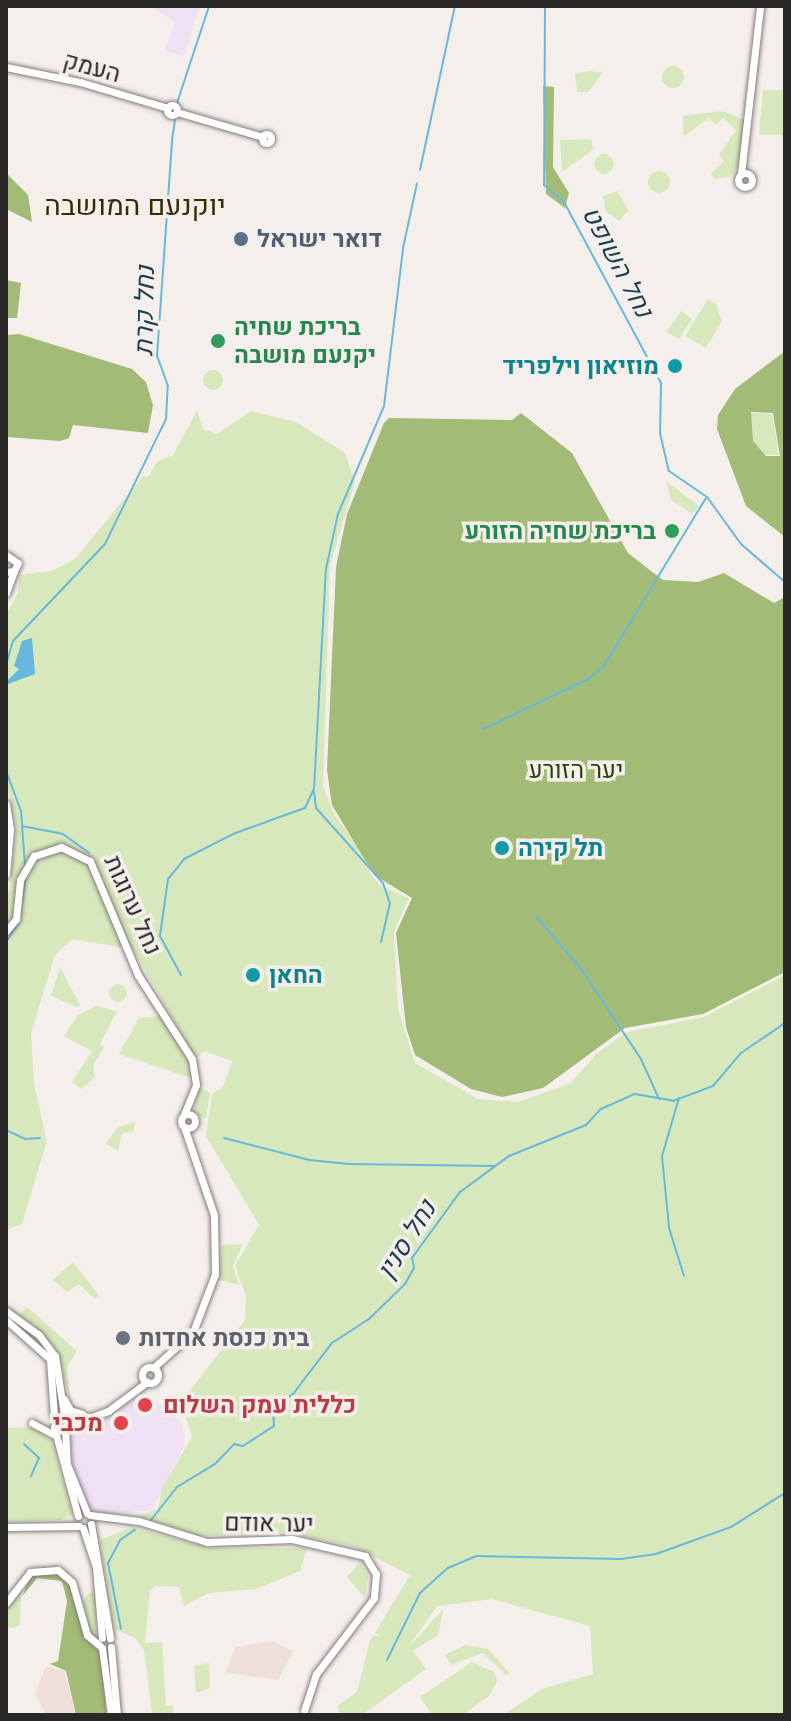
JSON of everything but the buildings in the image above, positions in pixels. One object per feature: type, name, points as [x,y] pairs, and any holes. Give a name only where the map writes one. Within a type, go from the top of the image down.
[{"type":"street","points":[[745,174],[760,6]]},
{"type":"street","name":"העמק","points":[[6,67],[80,82],[168,108],[170,115],[177,112],[263,137]]},
{"type":"street","points":[[6,555],[18,560],[8,575],[6,593]]},
{"type":"street","points":[[6,804],[10,837],[6,874]]},
{"type":"street","name":"נחל ערוגות","points":[[6,929],[14,917],[19,873],[29,857],[53,844],[82,850],[100,868],[138,967],[195,1068],[188,1115]]},
{"type":"street","points":[[188,1115],[193,1125],[190,1144]]},
{"type":"street","points":[[54,1427],[66,1427],[108,1411],[157,1368],[199,1322],[215,1272],[214,1215],[184,1127],[188,1115]]},
{"type":"street","points":[[184,1127],[193,1125]]},
{"type":"street","points":[[6,1311],[52,1351],[66,1427],[67,1464],[85,1520],[114,1715]]},
{"type":"street","points":[[6,1320],[50,1359],[57,1444]]},
{"type":"street","points":[[144,1379],[154,1382],[157,1368]]},
{"type":"street","points":[[54,1416],[82,1414],[107,1406],[144,1379]]},
{"type":"street","points":[[61,1393],[70,1410],[82,1414]]},
{"type":"street","points":[[32,1423],[49,1428],[85,1520]]},
{"type":"street","points":[[6,1527],[85,1520]]},
{"type":"street","name":"יער אודם","points":[[85,1520],[125,1520],[207,1544],[291,1542],[363,1559],[372,1576],[371,1595],[312,1673],[304,1712]]},
{"type":"street","points":[[6,1603],[30,1572],[58,1570],[72,1582],[87,1635],[104,1642]]},
{"type":"shaded area","points":[[150,6],[200,6],[184,57],[165,50],[175,22]]},
{"type":"shaded area","points":[[140,1387],[182,1423],[185,1444],[152,1510],[98,1515],[86,1507],[77,1485],[66,1436],[72,1426],[120,1412]]},
{"type":"shaded area","points":[[273,1641],[293,1651],[278,1680],[226,1673],[235,1647]]},
{"type":"shaded area","points":[[46,1666],[65,1672],[75,1715],[46,1715],[35,1694]]},
{"type":"green space","points":[[673,66],[681,69],[684,77],[681,85],[673,88],[665,85],[662,77],[665,69]]},
{"type":"green space","points":[[603,72],[588,92],[577,92],[575,74]]},
{"type":"green space","points":[[543,86],[554,87],[553,167],[569,193],[565,208],[546,194]]},
{"type":"green space","points":[[763,90],[785,90],[785,135],[759,135]]},
{"type":"green space","points":[[723,111],[745,120],[741,163],[730,177],[714,179],[711,174],[724,161],[719,155],[736,130],[723,118],[716,125],[709,118],[683,137],[683,116]]},
{"type":"green space","points":[[591,139],[593,150],[562,172],[560,140]]},
{"type":"green space","points":[[604,154],[611,157],[614,164],[611,171],[604,174],[597,171],[594,164],[597,157]]},
{"type":"green space","points":[[659,171],[667,174],[670,182],[667,190],[659,193],[651,190],[648,182],[651,174]]},
{"type":"green space","points":[[6,173],[28,195],[32,222],[6,209]]},
{"type":"green space","points":[[618,191],[628,210],[620,221],[606,212],[603,196]]},
{"type":"green space","points":[[6,280],[21,283],[17,318],[6,318]]},
{"type":"green space","points":[[708,299],[716,304],[722,321],[706,348],[685,336]]},
{"type":"green space","points":[[681,311],[692,319],[679,339],[666,332]]},
{"type":"green space","points":[[19,334],[132,369],[146,382],[153,405],[148,433],[73,425],[69,438],[60,441],[6,437],[6,335]]},
{"type":"green space","points":[[785,351],[785,537],[746,506],[717,429],[718,415],[735,389]],"holes":[[[751,412],[773,413],[780,456],[766,456],[753,441]]]},
{"type":"green space","points":[[213,370],[220,373],[223,380],[220,387],[213,390],[206,387],[203,380],[206,373]]},
{"type":"green space","points":[[197,410],[203,429],[217,434],[251,411],[296,422],[345,453],[355,482],[330,565],[323,787],[335,816],[363,851],[371,875],[381,886],[409,898],[394,932],[398,1009],[415,1063],[478,1099],[518,1102],[571,1083],[596,1054],[627,1032],[704,1017],[785,975],[785,1715],[503,1715],[542,1689],[593,1674],[590,1626],[492,1599],[437,1606],[408,1648],[444,1608],[438,1635],[413,1651],[426,1669],[362,1715],[340,1715],[337,1706],[357,1692],[370,1640],[375,1635],[382,1637],[375,1633],[410,1575],[350,1545],[274,1531],[200,1536],[137,1516],[158,1509],[162,1488],[192,1437],[181,1402],[245,1320],[246,1296],[235,1266],[259,1225],[206,1136],[212,1094],[223,1087],[232,1061],[204,1051],[196,1059],[133,949],[72,939],[55,955],[31,1033],[34,1084],[47,1141],[22,1224],[6,1230],[6,911],[17,828],[6,784],[6,615],[18,592],[19,575],[52,571],[76,558],[143,476],[148,477],[158,461],[173,455]]},
{"type":"green space","points":[[733,412],[772,414],[779,455],[744,454]]},
{"type":"green space","name":"יער הזורע","points":[[521,413],[572,453],[628,553],[663,580],[698,582],[724,573],[774,603],[785,597],[785,972],[703,1014],[625,1028],[543,1088],[502,1097],[471,1089],[415,1055],[406,1027],[396,933],[412,898],[374,875],[332,805],[327,770],[336,567],[347,514],[384,423],[389,418],[512,420]]},
{"type":"green space","points":[[666,481],[699,506],[692,514],[671,500]]},
{"type":"green space","points":[[60,967],[80,1005],[77,1007],[51,996]]},
{"type":"green space","points":[[114,984],[122,984],[127,993],[125,1000],[114,1002],[109,997],[109,989]]},
{"type":"green space","points":[[96,1006],[117,1011],[100,1044],[104,1047],[93,1066],[95,1077],[81,1089],[72,1082],[92,1051],[64,1036],[78,1015]]},
{"type":"green space","points":[[161,1016],[189,1062],[191,1078],[119,1054],[139,1018]]},
{"type":"green space","points":[[198,1087],[210,1093],[206,1119],[194,1113]]},
{"type":"green space","points":[[135,1122],[134,1131],[122,1133],[118,1151],[106,1144],[118,1127]]},
{"type":"green space","points":[[243,1244],[233,1266],[239,1285],[219,1280],[222,1245]]},
{"type":"green space","points":[[73,1262],[99,1295],[95,1299],[79,1284],[67,1292],[53,1280]]},
{"type":"green space","points":[[6,1303],[20,1314],[27,1307],[77,1351],[67,1367],[71,1405],[59,1356]]},
{"type":"green space","points":[[33,1427],[52,1441],[72,1514],[61,1520],[6,1522],[6,1428]]},
{"type":"green space","points":[[132,1527],[209,1548],[307,1548],[300,1571],[256,1589],[209,1593],[184,1606],[179,1587],[155,1586],[150,1591],[145,1643],[162,1642],[166,1706],[172,1705],[174,1715],[152,1715],[144,1650],[135,1638],[115,1629],[112,1620],[100,1540]]},
{"type":"green space","points":[[360,1562],[368,1576],[365,1598],[347,1577]]},
{"type":"green space","points":[[59,1573],[71,1588],[84,1638],[102,1654],[106,1715],[76,1715],[66,1671],[50,1664],[58,1661],[67,1601],[62,1581],[37,1578],[23,1595],[30,1575]]},
{"type":"green space","points":[[21,1587],[20,1625],[12,1628],[6,1626],[6,1610]]},
{"type":"green space","points":[[92,1591],[95,1595],[96,1637],[88,1632],[82,1601]]},
{"type":"green space","points":[[465,1645],[488,1649],[510,1673],[506,1675],[483,1653],[451,1665],[445,1655]]},
{"type":"green space","points":[[472,1662],[494,1672],[497,1681],[490,1695],[463,1715],[432,1715],[420,1697]]},
{"type":"green space","points":[[209,1663],[210,1688],[196,1693],[194,1666]]},
{"type":"water","points":[[32,638],[35,674],[8,684],[6,693],[6,682],[19,669],[14,666],[22,641]]},
{"type":"waterway","name":"נחל קרת","points":[[6,665],[13,641],[105,544],[166,419],[168,386],[157,356],[172,140],[178,100],[209,6]]},
{"type":"waterway","points":[[420,170],[455,6]]},
{"type":"waterway","name":"נחל השופט","points":[[545,6],[544,185],[564,202],[661,383],[660,433],[669,471],[707,497],[741,544],[785,582]]},
{"type":"waterway","points":[[181,975],[160,936],[168,879],[184,859],[233,834],[305,808],[314,789],[326,569],[338,514],[384,406],[403,248],[417,183]]},
{"type":"waterway","points":[[483,729],[589,679],[605,664],[706,498]]},
{"type":"waterway","name":"נחל קרת","points":[[6,771],[21,811],[25,866]]},
{"type":"waterway","points":[[314,792],[316,808],[383,883],[390,903],[381,942]]},
{"type":"waterway","points":[[22,826],[63,834],[89,853]]},
{"type":"waterway","name":"נחל קרת","points":[[6,942],[19,923],[26,876]]},
{"type":"waterway","points":[[536,916],[581,969],[641,1059],[659,1099]]},
{"type":"waterway","name":"נחל סנין","points":[[151,1520],[177,1487],[215,1464],[234,1444],[243,1446],[274,1426],[273,1407],[293,1394],[332,1343],[369,1319],[405,1284],[414,1268],[412,1258],[460,1192],[509,1156],[586,1125],[601,1109],[635,1094],[673,1101],[713,1086],[741,1053],[785,1023]]},
{"type":"waterway","points":[[679,1098],[662,1156],[669,1228],[684,1276]]},
{"type":"waterway","points":[[6,1130],[25,1139],[40,1138]]},
{"type":"waterway","points":[[224,1138],[309,1160],[349,1164],[495,1166]]},
{"type":"waterway","points":[[24,1444],[39,1458],[31,1476]]},
{"type":"waterway","points":[[387,1660],[420,1593],[448,1568],[476,1556],[621,1559],[656,1554],[731,1527],[785,1493]]},
{"type":"waterway","name":"נחל סנין","points":[[121,1629],[108,1563],[120,1540],[135,1530]]},
{"type":"place","name":"דואר ישראל","points":[[241,239]]},
{"type":"place","name":"בריכת שחיה יקנעם מושבה","points":[[218,341]]},
{"type":"place","name":"מוזיאון וילפריד","points":[[675,366]]},
{"type":"place","name":"בריכת שחיה הזורע","points":[[672,531]]},
{"type":"place","name":"תל קירה","points":[[502,848]]},
{"type":"place","name":"החאן","points":[[253,975]]},
{"type":"place","name":"בית כנסת אחדות","points":[[123,1338]]},
{"type":"place","name":"כללית עמק השלום","points":[[145,1405]]},
{"type":"place","name":"מכבי","points":[[121,1423]]},
{"type":"district","name":"יוקנעם המושבה","points":[[135,205]]}]
